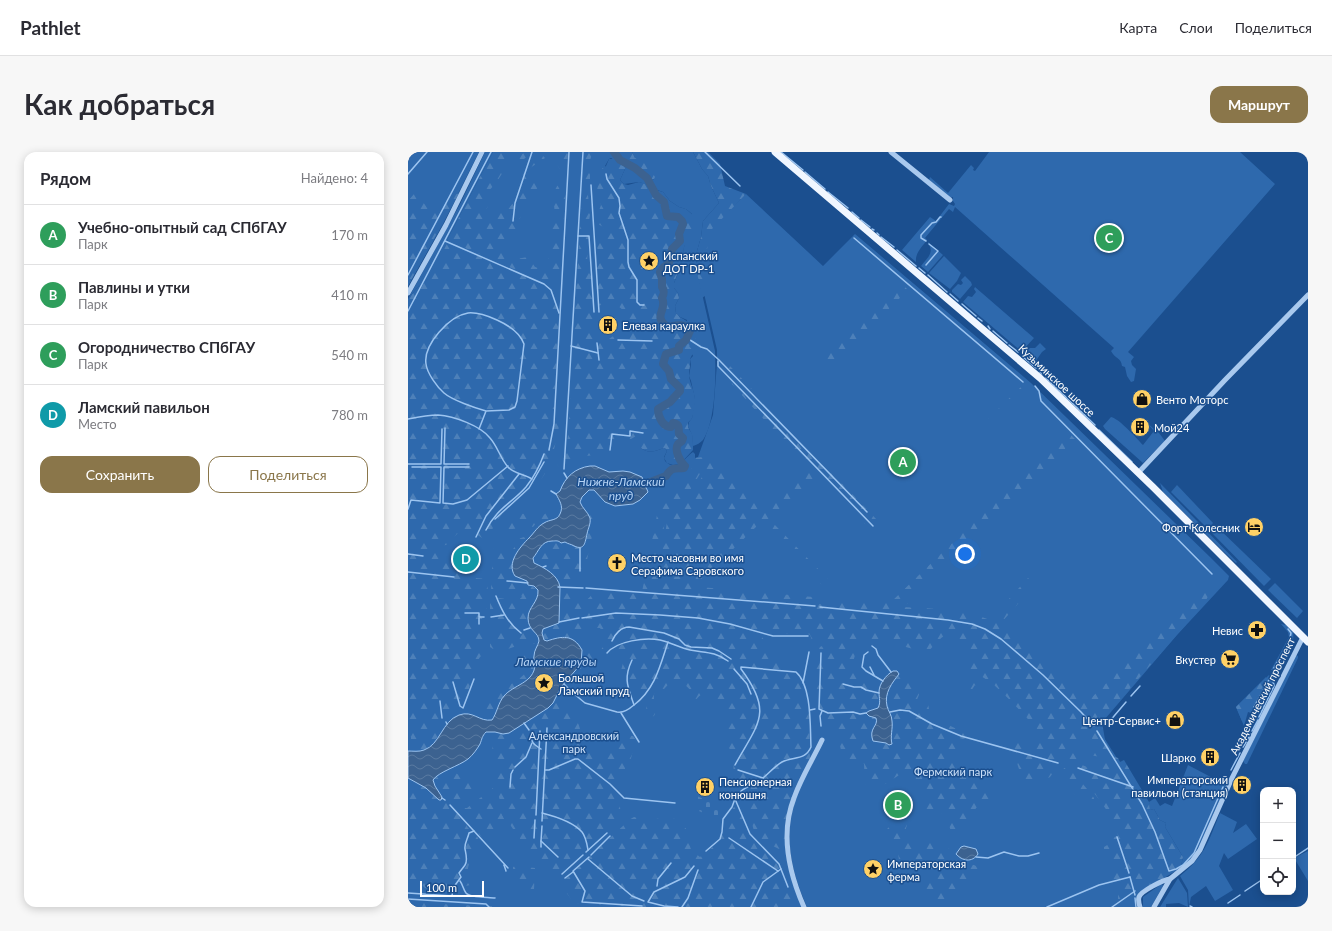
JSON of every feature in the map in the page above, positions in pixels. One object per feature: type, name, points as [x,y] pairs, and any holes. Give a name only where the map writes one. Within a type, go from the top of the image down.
[{"type":"main road","name":"Кузьминское шоссе","points":[[775,152],[1023,363],[1138,473],[1305,639]]},
{"type":"street","points":[[408,293],[446,225],[482,152]]},
{"type":"street","points":[[891,152],[950,200]]},
{"type":"street","points":[[1138,473],[1225,380],[1308,295]]},
{"type":"street","name":"Академический проспект","points":[[1154,907],[1170,878],[1192,861],[1202,846],[1232,778],[1305,639]]},
{"type":"street","points":[[804,907],[794,881],[790,865],[787,844],[788,826],[794,797],[822,740]]},
{"type":"street","points":[[1140,907],[1139,899],[1141,894],[1170,878]]},
{"type":"green space","points":[[408,152],[479,152],[443,224],[408,286]]},
{"type":"green space","points":[[485,152],[493,152],[447,240],[448,241],[494,152],[613,152],[621,162],[642,176],[651,186],[639,182],[624,184],[620,180],[625,167],[611,158],[605,166],[615,181],[649,213],[658,230],[657,249],[640,278],[643,310],[649,325],[657,335],[658,339],[654,346],[655,350],[649,363],[648,369],[650,391],[648,402],[642,414],[641,448],[644,450],[653,451],[665,448],[667,451],[664,457],[665,461],[673,466],[680,463],[693,452],[695,454],[695,458],[698,457],[713,415],[717,363],[717,350],[700,276],[700,253],[710,229],[746,194],[823,266],[855,234],[1031,383],[1229,576],[1228,580],[1177,635],[1105,719],[1096,725],[1144,801],[1177,870],[1138,893],[1135,907],[807,907],[793,868],[790,828],[791,815],[797,795],[819,751],[815,749],[793,796],[788,810],[786,824],[786,853],[792,881],[802,907],[408,907],[408,319],[428,279],[417,288],[408,299],[460,204]]},
{"type":"green space","points":[[493,152],[509,152],[510,155],[518,157],[525,152],[531,152],[523,160],[510,161],[496,183],[484,196],[482,204],[488,205],[484,218],[488,221],[495,214],[509,208],[526,187],[521,169],[524,163],[531,158],[537,159],[543,156],[545,158],[530,168],[532,172],[540,179],[542,185],[531,193],[524,203],[514,234],[506,245],[506,248],[512,257],[516,259],[528,257],[535,267],[540,268],[548,264],[548,253],[556,237],[545,231],[555,218],[555,191],[560,183],[565,182],[561,274],[557,279],[544,282],[447,240]]},
{"type":"green space","points":[[555,152],[568,152],[567,172],[563,172],[559,168]]},
{"type":"green space","points":[[584,152],[593,152],[590,160],[588,195],[590,215],[587,233],[591,242],[587,261],[591,269],[596,268],[600,262],[600,255],[595,241],[604,229],[595,222],[601,205],[597,192],[598,182],[596,173],[606,166],[609,159],[614,159],[625,167],[620,180],[624,184],[628,185],[639,182],[646,184],[663,192],[670,201],[679,207],[686,209],[694,216],[694,227],[684,247],[683,259],[674,283],[674,288],[678,293],[679,298],[675,306],[676,313],[693,326],[696,340],[689,346],[694,351],[690,359],[689,374],[695,403],[692,419],[688,424],[688,428],[692,434],[693,450],[680,464],[673,465],[667,463],[664,458],[667,451],[665,448],[653,451],[644,450],[641,448],[641,436],[636,436],[631,439],[614,439],[611,445],[594,455],[579,457],[559,467],[557,464],[567,442]],"holes":[[[605,304],[618,306],[622,309],[624,312],[621,318],[624,326],[623,329],[602,344],[598,338],[593,310],[597,306]]]},
{"type":"green space","points":[[616,152],[632,152],[635,158],[641,160],[649,168],[655,177],[654,179],[651,181],[639,170],[620,159]]},
{"type":"green space","points":[[632,152],[693,152],[702,169],[708,176],[719,203],[703,221],[697,251],[696,267],[715,351],[715,372],[713,410],[707,432],[703,440],[693,446],[692,435],[688,426],[692,418],[695,399],[689,376],[691,364],[690,359],[693,356],[688,346],[687,320],[680,317],[676,313],[675,306],[679,298],[678,293],[674,288],[674,283],[681,266],[692,214],[686,209],[679,207],[670,201],[663,192],[654,189],[651,181],[654,179],[635,158]]},
{"type":"green space","points":[[693,152],[708,152],[720,164],[725,186],[746,194],[712,229],[704,261],[703,277],[706,295],[702,298],[696,267],[697,251],[703,221],[719,203],[708,176],[702,169]]},
{"type":"green space","points":[[989,152],[1240,152],[1275,184],[1128,352],[1134,357],[1131,361],[1132,365],[1136,369],[1134,381],[1131,382],[1127,376],[1125,367],[1122,366],[1119,359],[1111,351],[1114,348],[955,207],[953,212],[949,209],[925,238],[927,240],[918,253],[916,262],[902,250],[930,217],[936,221],[949,204],[954,206],[955,204],[953,197],[950,198],[929,180],[930,177],[948,193],[971,165],[975,171]]},
{"type":"green space","points":[[418,193],[427,207],[436,211],[453,196],[459,193],[408,286],[408,201],[414,194]]},
{"type":"green space","points":[[448,242],[541,282],[551,291],[559,314],[554,415],[560,420],[551,460],[544,475],[511,504],[499,518],[494,525],[489,541],[468,530],[457,534],[446,545],[439,546],[439,549],[437,550],[425,551],[408,548],[408,299],[417,288],[429,278]]},
{"type":"green space","points":[[928,242],[943,255],[928,272],[921,266],[928,258],[931,250]]},
{"type":"green space","points":[[944,256],[961,273],[957,281],[950,289],[929,273]]},
{"type":"green space","points":[[965,276],[972,285],[960,299],[952,292],[952,290],[958,284],[961,285],[963,283],[961,280]]},
{"type":"green space","points":[[903,285],[908,290],[827,370],[820,362],[899,287]]},
{"type":"green space","points":[[975,287],[1034,338],[1023,350],[1021,351],[963,302],[968,296],[972,297],[976,292],[974,289]]},
{"type":"green space","points":[[1040,343],[1046,349],[1035,362],[1025,353],[1028,348],[1035,348]]},
{"type":"green space","points":[[728,364],[877,520],[869,528],[816,476],[770,520],[829,580],[823,586],[704,467],[683,502],[666,514],[656,578],[697,584],[700,587],[813,597],[816,604],[838,605],[839,603],[843,602],[890,603],[1060,439],[1066,430],[1075,439],[904,607],[959,612],[980,616],[990,620],[1028,578],[1035,585],[999,625],[1085,703],[1196,595],[1207,588],[1210,590],[1209,595],[1203,605],[1103,719],[1102,722],[1105,740],[1113,755],[1118,758],[1120,762],[1124,760],[1149,802],[1150,810],[1154,809],[1160,820],[1166,823],[1165,827],[1183,857],[1181,866],[1177,870],[1126,901],[1122,902],[1118,900],[1118,892],[1114,887],[1112,869],[1104,857],[1104,847],[1109,844],[1105,833],[1108,832],[1114,837],[1118,836],[1109,813],[1076,772],[1014,704],[993,684],[967,669],[970,654],[969,648],[964,642],[956,638],[944,636],[926,653],[896,644],[876,641],[846,639],[819,642],[812,640],[810,635],[806,633],[777,634],[761,632],[762,637],[776,658],[780,669],[786,672],[795,673],[799,676],[802,682],[809,712],[810,760],[793,796],[786,851],[767,843],[754,831],[746,801],[734,786],[733,753],[729,748],[724,731],[730,724],[726,712],[718,709],[715,704],[711,703],[709,694],[704,693],[693,702],[689,701],[687,698],[690,690],[689,688],[684,684],[674,681],[664,689],[658,688],[655,691],[654,698],[656,709],[654,716],[650,717],[647,713],[645,698],[631,691],[627,679],[619,678],[623,663],[620,655],[608,653],[586,674],[579,674],[576,671],[582,659],[582,653],[577,643],[573,640],[560,637],[548,641],[544,640],[542,633],[544,628],[558,624],[560,612],[560,590],[575,591],[581,599],[584,600],[588,599],[596,591],[639,594],[642,592],[658,510],[680,490],[689,475],[695,458],[710,456],[763,512],[809,469],[721,372]],"holes":[[[593,628],[600,628],[605,635],[606,642],[601,650],[593,654],[588,651],[584,637]],[[1086,735],[1090,736],[1095,742],[1094,747],[1088,751],[1089,755],[1101,757],[1104,755],[1105,757],[1099,767],[1095,770],[1082,765],[1072,751]]]},
{"type":"green space","points":[[1023,385],[1025,387],[954,458],[951,455]]},
{"type":"green space","points":[[1111,417],[1115,418],[1123,425],[1143,445],[1154,431],[1147,423],[1159,433],[1165,441],[1143,463],[1105,429],[1103,426]]},
{"type":"green space","points":[[705,470],[758,525],[699,582],[658,577],[668,516],[686,504],[696,490]]},
{"type":"green space","points":[[1160,483],[1237,562],[1236,563],[1163,492]]},
{"type":"green space","points":[[1177,485],[1213,523],[1208,529],[1171,492]]},
{"type":"green space","points":[[549,512],[558,517],[543,523],[542,520],[537,522],[533,527],[528,525],[508,529],[502,527],[515,515],[526,514],[531,518],[538,519]]},
{"type":"green space","points":[[593,514],[596,517],[583,579],[580,582],[560,586],[553,575],[534,563],[533,558],[543,544],[549,541],[559,541],[561,543],[565,542],[580,548],[586,539],[590,518],[589,516]]},
{"type":"green space","points":[[1215,525],[1271,579],[1264,586],[1209,530]]},
{"type":"green space","points":[[524,537],[526,540],[514,557],[512,567],[515,576],[527,581],[528,584],[538,590],[536,601],[531,608],[531,629],[537,634],[538,643],[520,645],[501,651],[490,647],[490,644],[495,640],[498,633],[507,628],[506,625],[497,624],[490,619],[490,603],[499,598],[516,602],[522,597],[514,591],[498,589],[491,590],[493,552],[496,539],[500,539],[502,542],[499,548],[501,553],[514,549],[518,539]]},
{"type":"green space","points":[[408,551],[426,553],[449,552],[456,554],[457,556],[462,556],[461,577],[488,579],[485,652],[471,671],[470,685],[465,700],[460,706],[445,716],[438,736],[433,744],[424,750],[408,751],[408,744],[411,737],[408,736]]},
{"type":"green space","points":[[1275,583],[1303,611],[1297,618],[1268,590]]},
{"type":"green space","points":[[1281,624],[1286,625],[1293,632],[1292,646],[1283,665],[1278,669],[1271,670],[1289,637],[1288,632]]},
{"type":"green space","name":"Фермский парк","points":[[855,641],[859,648],[852,666],[860,671],[862,680],[870,686],[875,683],[878,676],[884,674],[890,665],[894,665],[898,668],[897,671],[889,675],[883,682],[878,708],[872,710],[869,716],[876,718],[876,723],[872,730],[873,741],[886,743],[892,742],[890,736],[892,719],[886,701],[890,684],[899,674],[906,681],[912,682],[919,694],[916,702],[921,708],[928,704],[929,709],[936,719],[965,733],[966,738],[959,738],[960,751],[958,758],[960,763],[968,771],[982,777],[985,784],[994,790],[994,797],[976,808],[970,822],[959,825],[954,832],[952,832],[946,818],[942,813],[925,813],[926,804],[907,770],[876,790],[869,789],[865,784],[864,764],[861,762],[849,761],[846,758],[841,750],[838,737],[828,727],[822,710],[818,706],[816,655],[820,647],[824,645],[837,642]]},
{"type":"green space","points":[[534,651],[535,665],[533,673],[526,681],[512,689],[504,696],[493,719],[486,718],[478,709],[478,702],[503,689],[524,674],[526,672],[526,668],[523,657],[528,652]]},
{"type":"green space","points":[[1296,655],[1298,658],[1247,764],[1245,764],[1243,761]]},
{"type":"green space","points":[[1269,675],[1275,682],[1275,686],[1253,732],[1251,731],[1259,714],[1253,711],[1251,713],[1248,712],[1244,726],[1236,707]]},
{"type":"green space","points":[[976,677],[989,685],[980,689],[975,685],[971,691],[967,693],[966,689],[970,680]]},
{"type":"green space","points":[[1266,677],[1267,680],[1259,694],[1252,700],[1251,705],[1240,710],[1244,720],[1242,721],[1236,707]]},
{"type":"green space","name":"Александровский парк","points":[[556,702],[564,706],[577,720],[580,729],[581,742],[592,753],[601,755],[605,753],[626,735],[633,736],[637,743],[616,786],[621,818],[556,878],[521,840],[511,826],[501,805],[496,783],[492,734],[495,732],[504,734],[508,733],[526,723]]},
{"type":"green space","points":[[1021,739],[1035,748],[1037,748],[1039,743],[1044,741],[1063,761],[1055,768],[1050,777],[1031,781],[1024,780],[1018,767],[1013,745],[1014,742]]},
{"type":"green space","points":[[1188,765],[1226,785],[1199,846],[1191,859],[1177,870],[1181,866],[1183,857],[1165,827],[1166,823],[1160,820],[1154,809],[1150,810],[1149,802],[1155,798],[1160,806],[1165,803],[1172,806]]},
{"type":"green space","points":[[1068,767],[1081,782],[1094,800],[1086,800],[1075,796],[1074,783],[1067,784],[1062,781],[1059,776],[1062,770]]},
{"type":"green space","points":[[450,770],[461,776],[463,781],[472,776],[476,780],[475,789],[460,801],[460,805],[463,808],[467,808],[493,788],[498,806],[506,823],[496,832],[495,841],[488,844],[476,831],[472,821],[468,819],[466,821],[467,827],[476,835],[479,841],[478,849],[470,862],[468,870],[471,881],[470,885],[466,886],[460,884],[452,890],[440,890],[425,888],[417,882],[408,884],[408,778],[426,788],[439,800],[439,791],[433,780],[436,776]]},
{"type":"green space","points":[[697,796],[716,805],[717,802],[722,804],[717,819],[699,811],[702,806],[694,802]]},
{"type":"green space","points":[[735,806],[738,807],[750,835],[775,860],[786,883],[795,891],[798,898],[795,902],[789,903],[788,907],[639,907],[574,903],[560,884],[627,821],[634,817],[652,820],[670,816],[682,824],[687,830],[691,850],[700,857],[720,839],[724,818]]},
{"type":"green space","points":[[1220,813],[1237,822],[1233,833],[1246,824],[1257,839],[1228,859],[1224,853],[1219,866],[1233,890],[1215,901],[1206,886],[1191,897],[1189,907],[1188,890],[1180,876],[1195,862],[1205,848]]},
{"type":"green space","points":[[905,821],[907,825],[905,831],[911,837],[915,839],[932,841],[947,847],[959,862],[978,867],[978,872],[961,886],[950,900],[945,903],[939,903],[929,899],[925,894],[924,886],[928,879],[926,869],[920,868],[906,874],[901,870],[895,842],[885,831],[894,822]]},
{"type":"green space","points":[[1308,851],[1308,881],[1296,861],[1296,857]]},
{"type":"green space","points":[[513,867],[535,868],[534,889],[525,894],[513,870]]},
{"type":"green space","points":[[1178,878],[1187,893],[1188,907],[1179,903],[1166,904],[1166,907],[1160,907]]},
{"type":"green space","points":[[1162,884],[1163,886],[1151,907],[1143,907],[1143,897]]},
{"type":"green space","points":[[408,902],[491,906],[495,907],[408,907]]},
{"type":"water","name":"Ламские пруды","points":[[590,466],[595,466],[609,472],[630,472],[642,477],[648,492],[640,500],[633,504],[615,506],[605,502],[594,490],[589,490],[582,497],[580,502],[590,518],[590,524],[584,545],[582,547],[578,547],[565,542],[561,543],[559,541],[548,541],[541,547],[533,558],[534,563],[554,575],[560,587],[559,623],[543,629],[542,633],[544,640],[547,641],[562,637],[575,641],[582,650],[581,664],[561,687],[553,703],[548,708],[509,733],[503,734],[486,732],[479,746],[470,757],[464,762],[436,777],[433,780],[442,797],[441,800],[439,800],[426,788],[408,778],[408,751],[420,751],[429,747],[434,743],[449,722],[459,715],[468,714],[487,720],[492,720],[504,696],[531,676],[534,671],[534,654],[539,638],[531,629],[528,622],[528,614],[537,598],[538,590],[534,586],[528,585],[527,581],[515,576],[512,566],[513,561],[518,551],[542,524],[559,516],[561,506],[556,494],[560,491],[568,477],[575,471]]},
{"type":"water","points":[[893,671],[897,671],[899,674],[891,685],[886,701],[892,724],[892,744],[889,745],[886,743],[873,741],[872,733],[877,721],[876,718],[869,716],[866,713],[878,708],[880,702],[880,686],[885,677]]},
{"type":"water","points":[[964,846],[976,849],[978,854],[976,857],[967,860],[956,854],[961,847]]},
{"type":"waterway","points":[[408,174],[427,152]]},
{"type":"waterway","points":[[408,275],[473,152]]},
{"type":"waterway","points":[[408,311],[491,152]]},
{"type":"waterway","points":[[513,221],[515,203],[532,152]]},
{"type":"waterway","points":[[549,450],[554,424],[569,152]]},
{"type":"waterway","points":[[564,469],[583,152]]},
{"type":"waterway","name":"Нижне-Ламский пруд","points":[[614,152],[620,160],[635,168],[647,178],[656,195],[664,202],[667,216],[678,217],[683,224],[679,234],[680,241],[672,249],[669,263],[660,272],[662,287],[664,290],[662,298],[663,306],[660,316],[663,323],[667,327],[677,325],[685,326],[690,331],[686,340],[679,346],[679,350],[666,354],[663,364],[669,371],[671,379],[680,388],[680,391],[670,402],[658,409],[663,423],[668,427],[671,427],[673,423],[679,428],[679,434],[683,438],[678,444],[677,453],[681,462],[685,466],[684,468],[671,470],[666,476],[648,483]]},
{"type":"waterway","points":[[705,152],[740,186]]},
{"type":"waterway","points":[[781,152],[803,170]]},
{"type":"waterway","points":[[805,172],[825,189]]},
{"type":"waterway","points":[[606,174],[607,179],[619,198],[619,213],[628,240],[629,267],[637,280],[637,302],[640,305],[644,305]]},
{"type":"waterway","points":[[591,185],[599,312]]},
{"type":"waterway","points":[[828,192],[848,208]]},
{"type":"waterway","points":[[852,212],[859,218]]},
{"type":"waterway","points":[[926,241],[921,238],[921,235],[932,223],[936,222],[941,217]]},
{"type":"waterway","points":[[861,220],[870,227]]},
{"type":"waterway","points":[[578,236],[589,236],[594,312]]},
{"type":"waterway","points":[[881,237],[894,247]]},
{"type":"waterway","points":[[854,238],[1023,382]]},
{"type":"waterway","points":[[445,241],[544,284],[551,290],[559,313]]},
{"type":"waterway","points":[[926,265],[938,251],[929,244]]},
{"type":"waterway","points":[[897,250],[916,266]]},
{"type":"waterway","points":[[919,268],[925,273]]},
{"type":"waterway","points":[[928,275],[947,292]]},
{"type":"waterway","points":[[950,294],[958,301]]},
{"type":"waterway","points":[[962,304],[976,316]]},
{"type":"waterway","points":[[479,429],[486,411],[458,401],[444,393],[433,380],[426,364],[426,356],[429,348],[439,332],[453,320],[468,313],[483,315],[501,322],[517,333],[524,344],[515,407],[509,410],[486,411]]},
{"type":"waterway","points":[[978,318],[982,321]]},
{"type":"waterway","points":[[993,331],[1007,343]]},
{"type":"waterway","points":[[687,338],[707,349],[719,360],[867,512]]},
{"type":"waterway","points":[[618,340],[652,341]]},
{"type":"waterway","points":[[597,343],[599,360]]},
{"type":"waterway","points":[[1009,345],[1018,352]]},
{"type":"waterway","points":[[571,346],[598,353]]},
{"type":"waterway","points":[[1023,357],[1036,368]]},
{"type":"waterway","points":[[718,361],[718,366],[873,526]]},
{"type":"waterway","points":[[1046,378],[1095,425]]},
{"type":"waterway","points":[[1035,386],[1039,391],[1041,401],[1212,574]]},
{"type":"waterway","points":[[408,419],[438,415],[467,422],[480,429],[490,438],[505,464],[510,469],[532,479]]},
{"type":"waterway","points":[[445,428],[444,464],[469,464]]},
{"type":"waterway","points":[[408,464],[441,464],[442,429]]},
{"type":"waterway","points":[[1099,430],[1132,462]]},
{"type":"waterway","points":[[610,450],[612,434],[630,436],[630,431],[643,433]]},
{"type":"waterway","points":[[486,530],[495,516],[526,487],[532,479],[544,454]]},
{"type":"waterway","points":[[495,519],[529,488],[544,462]]},
{"type":"waterway","points":[[469,467],[444,467],[443,503],[453,504],[467,500],[508,466]]},
{"type":"waterway","points":[[408,509],[411,500],[440,503],[441,467],[412,467]]},
{"type":"waterway","points":[[564,473],[567,478]]},
{"type":"waterway","points":[[476,537],[486,516],[519,474]]},
{"type":"waterway","points":[[551,491],[556,494]]},
{"type":"waterway","points":[[580,548],[580,571]]},
{"type":"waterway","points":[[408,554],[423,556]]},
{"type":"waterway","points":[[408,572],[454,577]]},
{"type":"waterway","points":[[507,581],[528,583]]},
{"type":"waterway","points":[[558,587],[583,588]]},
{"type":"waterway","points":[[586,588],[815,606]]},
{"type":"waterway","points":[[496,596],[512,625],[521,633]]},
{"type":"waterway","points":[[820,607],[948,620],[972,624],[985,629],[1001,639],[1043,675],[1094,726]]},
{"type":"waterway","points":[[465,613],[479,613],[479,617],[484,617]]},
{"type":"waterway","points":[[582,618],[616,613],[698,618],[730,624],[773,636],[808,636]]},
{"type":"waterway","points":[[491,617],[504,615]]},
{"type":"waterway","points":[[479,618],[479,624]]},
{"type":"waterway","points":[[559,622],[579,618]]},
{"type":"waterway","points":[[612,641],[619,631],[623,628],[629,627],[664,633],[679,639],[685,645],[691,647],[712,648],[731,659]]},
{"type":"waterway","points":[[524,630],[530,628]]},
{"type":"waterway","points":[[1274,668],[1289,643],[1291,633],[1288,629]]},
{"type":"waterway","points":[[607,653],[617,645],[632,641],[654,639],[682,648],[714,654],[728,661]]},
{"type":"waterway","points":[[573,693],[585,703],[617,712],[626,710],[641,699],[652,684],[668,642]]},
{"type":"waterway","points":[[872,646],[876,649],[878,655],[891,672]]},
{"type":"waterway","points":[[803,683],[809,652]]},
{"type":"waterway","points":[[868,652],[864,655],[862,667],[883,681]]},
{"type":"waterway","points":[[821,653],[819,709],[828,713],[866,713]]},
{"type":"waterway","points":[[632,660],[629,667],[627,683],[634,705]]},
{"type":"waterway","points":[[735,765],[756,728],[760,708],[751,684],[741,667],[796,672],[801,678],[808,697],[811,747],[802,756],[782,762],[763,778],[741,791]]},
{"type":"waterway","points":[[870,667],[874,675]]},
{"type":"waterway","points":[[734,669],[747,684],[751,694]]},
{"type":"waterway","points":[[1254,707],[1270,678],[1273,681],[1274,686],[1259,717]]},
{"type":"waterway","points":[[453,682],[460,706],[463,708],[474,679]]},
{"type":"waterway","points":[[564,684],[570,690]]},
{"type":"waterway","points":[[843,684],[861,687],[866,690],[879,693]]},
{"type":"waterway","points":[[1131,696],[1140,686]]},
{"type":"waterway","points":[[440,701],[442,718]]},
{"type":"waterway","points":[[1109,722],[1126,702]]},
{"type":"waterway","points":[[810,710],[815,709]]},
{"type":"waterway","points":[[890,712],[900,710],[909,711],[932,724],[961,736],[1058,763]]},
{"type":"waterway","points":[[821,726],[820,716],[822,711]]},
{"type":"waterway","points":[[621,713],[639,742]]},
{"type":"waterway","points":[[1252,731],[1258,720]]},
{"type":"waterway","points":[[524,723],[529,730]]},
{"type":"waterway","points":[[542,821],[547,728]]},
{"type":"waterway","points":[[536,815],[540,731]]},
{"type":"waterway","points":[[1097,731],[1142,804],[1155,832],[1169,871],[1183,865],[1194,853],[1223,787]]},
{"type":"waterway","points":[[532,734],[532,742],[541,749]]},
{"type":"waterway","points":[[1243,747],[1251,734]]},
{"type":"waterway","points":[[515,767],[526,757],[532,743]]},
{"type":"waterway","points":[[1231,770],[1240,753]]},
{"type":"waterway","points":[[545,770],[549,770],[578,759],[610,784],[624,798],[675,803]]},
{"type":"waterway","points":[[1078,768],[1133,787]]},
{"type":"waterway","points":[[510,787],[511,774],[513,770]]},
{"type":"waterway","points":[[738,770],[763,778]]},
{"type":"waterway","points":[[706,851],[720,839],[723,819],[732,807],[736,796]]},
{"type":"waterway","points":[[735,799],[750,834],[779,864],[788,887]]},
{"type":"waterway","points":[[450,805],[508,868]]},
{"type":"waterway","points":[[542,813],[563,820],[578,828],[584,836],[588,850]]},
{"type":"waterway","points":[[534,838],[535,820]]},
{"type":"waterway","points":[[542,826],[541,841],[558,857]]},
{"type":"waterway","points":[[408,893],[452,896],[453,888],[461,877],[459,873],[466,862],[466,841],[469,833],[474,831]]},
{"type":"waterway","points":[[586,852],[607,833]]},
{"type":"waterway","points":[[591,855],[610,836]]},
{"type":"waterway","points":[[1117,837],[1129,873]]},
{"type":"waterway","points":[[729,838],[778,871]]},
{"type":"waterway","points":[[541,841],[541,847]]},
{"type":"waterway","points":[[1296,856],[1308,848]]},
{"type":"waterway","points":[[976,857],[988,858],[1004,852],[1019,856],[1028,856],[1039,853]]},
{"type":"waterway","points":[[562,874],[583,855]]},
{"type":"waterway","points":[[589,857],[573,871],[585,891],[582,902],[642,906]]},
{"type":"waterway","points":[[588,859],[632,896],[644,901]]},
{"type":"waterway","points":[[657,886],[658,879],[671,863]]},
{"type":"waterway","points":[[504,865],[506,871]]},
{"type":"waterway","points":[[678,907],[664,906],[648,902],[654,892],[685,877],[694,866]]},
{"type":"waterway","points":[[751,907],[763,882],[781,869]]},
{"type":"waterway","points":[[682,907],[688,898],[698,870]]},
{"type":"waterway","points":[[565,878],[573,872]]},
{"type":"waterway","points":[[1130,877],[1135,895]]},
{"type":"waterway","points":[[1047,907],[1099,885],[1130,877]]},
{"type":"waterway","points":[[460,881],[468,895],[475,897],[495,898]]},
{"type":"waterway","points":[[1245,891],[1260,881]]},
{"type":"waterway","points":[[1112,907],[1135,891]]},
{"type":"waterway","points":[[1228,903],[1240,895]]},
{"type":"waterway","points":[[1135,898],[1136,907]]},
{"type":"waterway","points":[[408,899],[486,904],[489,907]]},
{"type":"place","name":"Огородничество СПбГАУ","points":[[1109,238]]},
{"type":"place","name":"Испанский ДОТ DP-1","points":[[649,261]]},
{"type":"place","name":"Елевая караулка","points":[[608,325]]},
{"type":"place","name":"Венто Моторс","points":[[1142,399]]},
{"type":"place","name":"Мой24","points":[[1140,427]]},
{"type":"place","name":"Учебно-опытный сад СПбГАУ","points":[[903,462]]},
{"type":"place","name":"Форт Колесник","points":[[1254,527]]},
{"type":"place","name":"Ламский павильон","points":[[466,559]]},
{"type":"place","name":"Место часовни во имя Серафима Саровского","points":[[617,563]]},
{"type":"place","name":"Невис","points":[[1257,630]]},
{"type":"place","name":"Вкустер","points":[[1230,659]]},
{"type":"place","name":"Большой Ламский пруд","points":[[544,683]]},
{"type":"place","name":"Центр-Сервис+","points":[[1175,720]]},
{"type":"place","name":"Шарко","points":[[1210,757]]},
{"type":"place","name":"Императорский павильон (станция)","points":[[1242,785]]},
{"type":"place","name":"Пенсионерная конюшня","points":[[705,787]]},
{"type":"place","name":"Павлины и утки","points":[[898,805]]},
{"type":"place","name":"Императорская ферма","points":[[873,869]]}]
